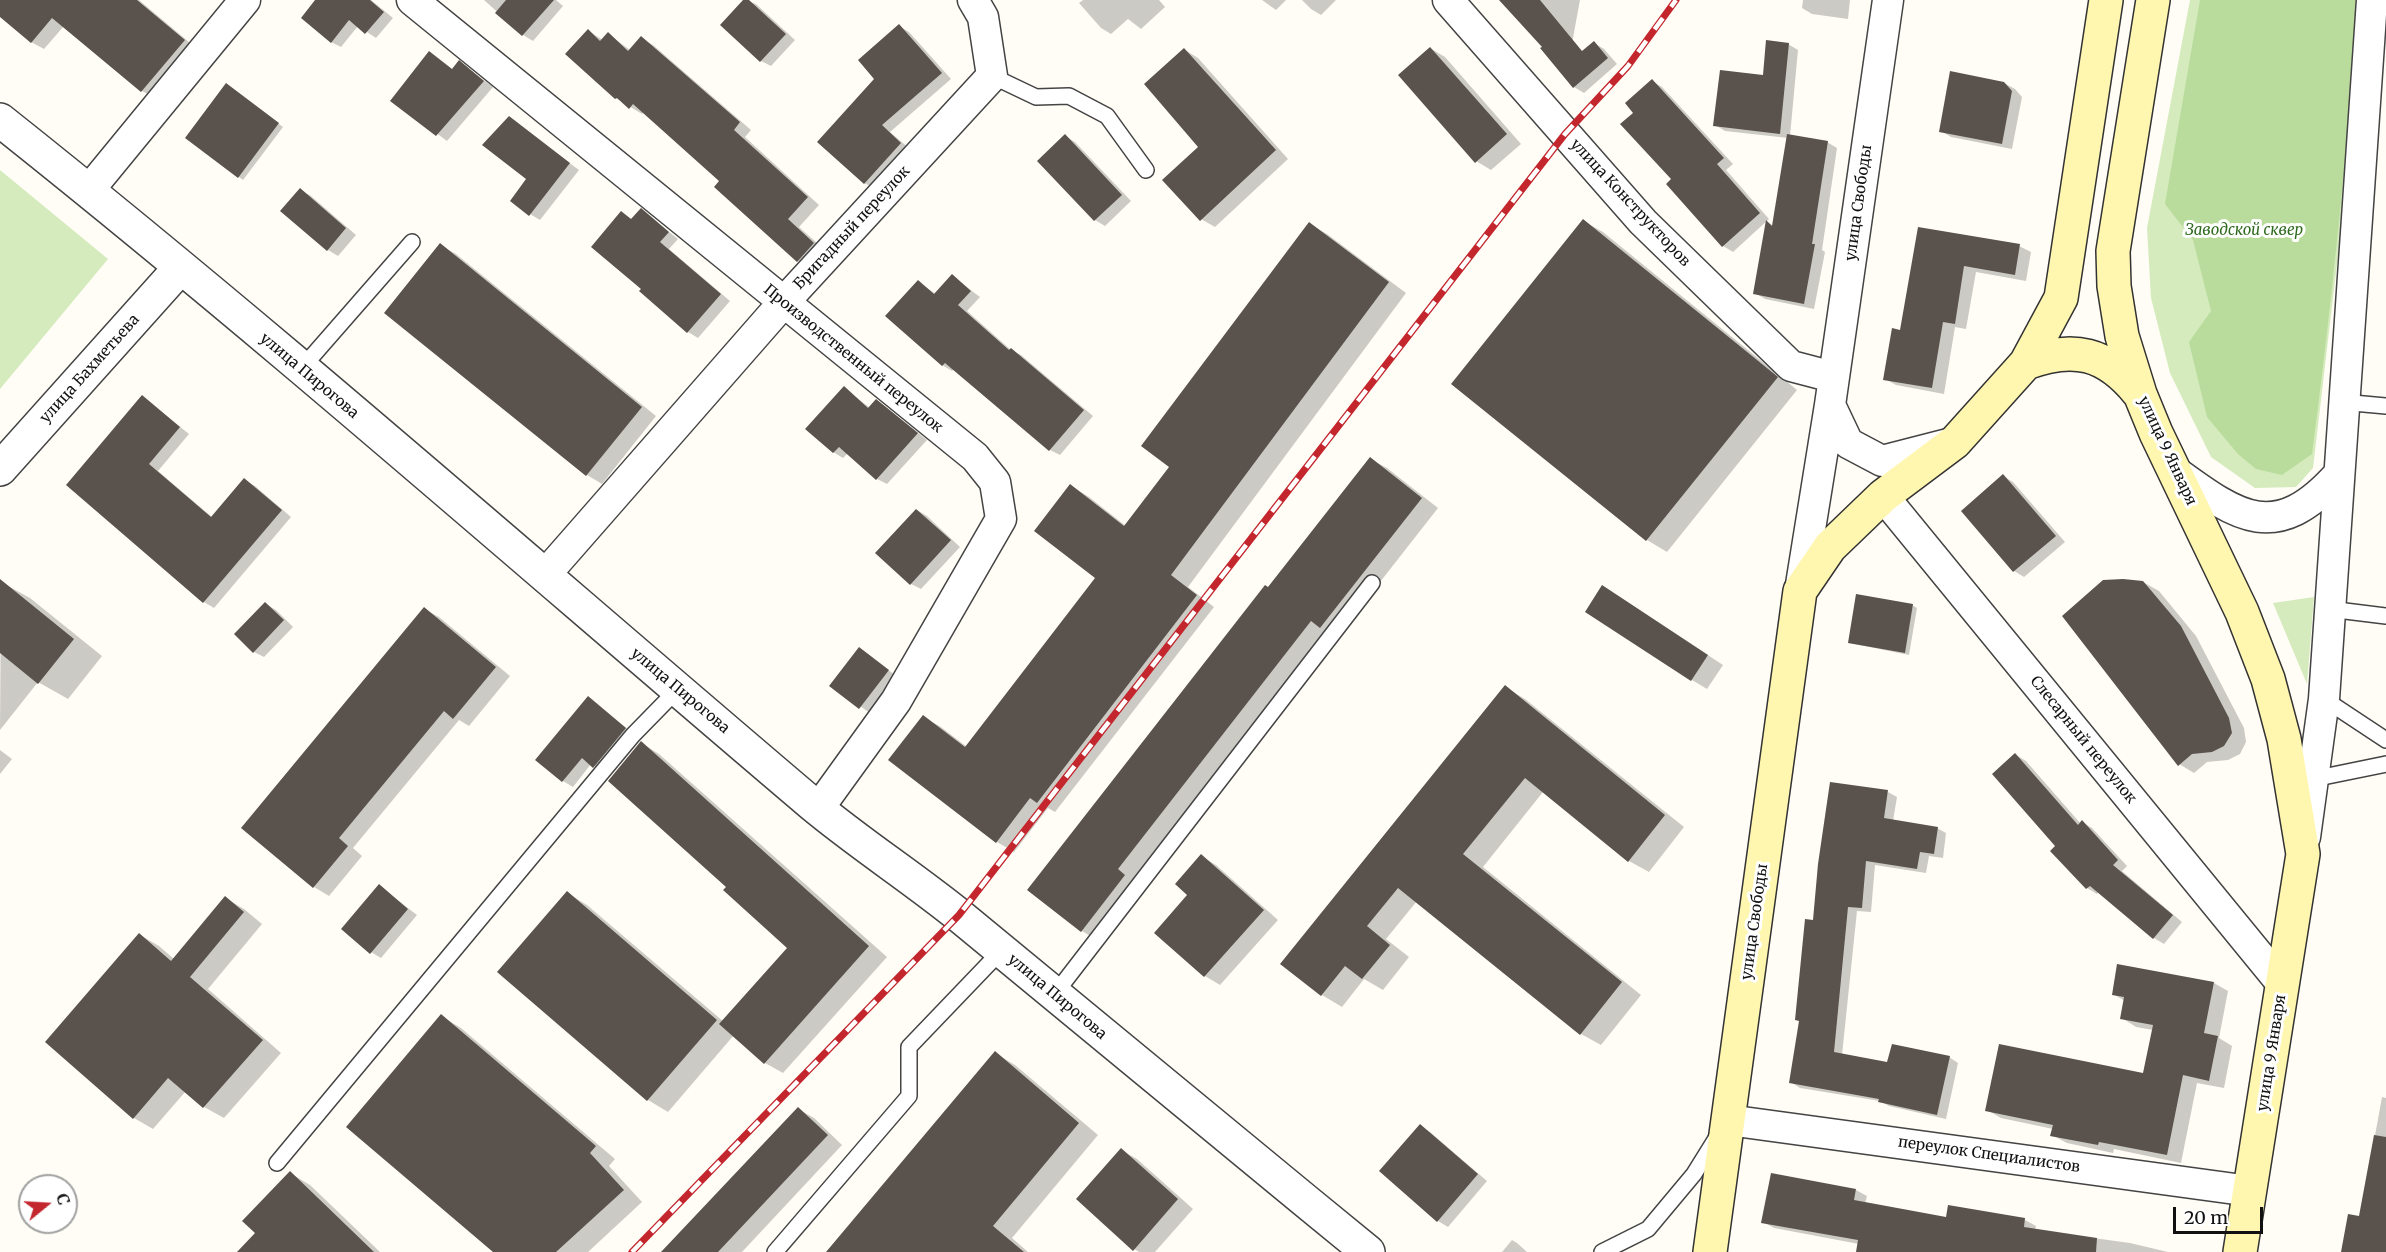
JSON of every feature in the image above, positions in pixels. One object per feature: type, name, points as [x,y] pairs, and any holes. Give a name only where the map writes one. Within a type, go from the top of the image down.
[{"type":"main road","name":"улица Свободы","points":[[1710,1252],[1800,591],[1830,547],[1883,496],[1955,442],[2026,363],[2061,298],[2106,0]]},
{"type":"main road","name":"улица 9 Января","points":[[2153,0],[2113,251],[2114,286],[2122,336],[2140,394],[2156,433],[2242,612],[2268,679],[2284,739],[2303,854],[2240,1252]]},
{"type":"main road","points":[[2026,363],[2043,356],[2089,355],[2115,369],[2140,394]]},
{"type":"street","points":[[89,190],[245,0]]},
{"type":"street","name":"Производственный переулок","points":[[412,0],[975,457],[995,482],[1001,519],[896,701],[818,809]]},
{"type":"street","points":[[973,0],[983,17],[992,76]]},
{"type":"street","name":"улица Конструкторов","points":[[1448,0],[1652,230],[1791,366],[1832,391]]},
{"type":"street","name":"улица Свободы","points":[[1800,591],[1832,391],[1888,0]]},
{"type":"street","name":"улица 9 Января","points":[[2303,854],[2324,699],[2342,402],[2372,0]]},
{"type":"street","name":"Бригадный переулок","points":[[544,576],[783,303],[992,76]]},
{"type":"street","name":"улица Пирогова","points":[[0,120],[89,190],[818,809],[959,915],[1368,1252]]},
{"type":"street","name":"улица Бахметьева","points":[[0,469],[180,268]]},
{"type":"street","points":[[1832,391],[1848,443],[1882,461],[1955,442]]},
{"type":"street","points":[[2176,472],[2218,503],[2238,513],[2257,517],[2275,517],[2299,508],[2323,492],[2338,475]]},
{"type":"street","name":"Слесарный переулок","points":[[1883,496],[2283,985]]},
{"type":"street","name":"переулок Специалистов","points":[[1728,1120],[2250,1191]]},
{"type":"lane","points":[[992,76],[1036,97],[1069,96],[1107,116],[1146,170]]},
{"type":"lane","points":[[301,369],[412,242]]},
{"type":"lane","points":[[2342,402],[2386,406]]},
{"type":"lane","points":[[1054,995],[1372,583]]},
{"type":"lane","points":[[2330,609],[2386,616]]},
{"type":"lane","points":[[277,1163],[633,735],[678,689]]},
{"type":"lane","points":[[2324,699],[2386,740]]},
{"type":"lane","points":[[2313,779],[2386,764]]},
{"type":"lane","points":[[775,1252],[909,1096],[909,1047],[1001,951]]},
{"type":"lane","points":[[1602,1252],[1648,1229],[1694,1174],[1728,1120]]},
{"type":"green space","name":"Заводской сквер","points":[[2190,0],[2368,0],[2313,468],[2296,487],[2255,488],[2211,457],[2170,373],[2151,298],[2147,228]]},
{"type":"green space","name":"Заводской сквер","points":[[2200,0],[2358,0],[2338,227],[2312,454],[2282,475],[2256,469],[2238,454],[2207,417],[2189,342],[2211,311],[2193,240],[2165,204]]},
{"type":"green space","points":[[0,170],[108,259],[0,389]]},
{"type":"green space","points":[[2314,597],[2307,684],[2273,603]]},
{"type":"building","points":[[0,0],[137,0],[185,40],[141,92],[52,18],[31,43],[0,17]]},
{"type":"building","points":[[315,0],[370,0],[384,12],[365,34],[349,20],[331,43],[301,18]]},
{"type":"building","points":[[506,0],[554,0],[522,36],[495,13]]},
{"type":"building","points":[[743,0],[749,0],[786,34],[760,62],[720,25]]},
{"type":"building","points":[[1499,0],[1540,0],[1582,51],[1594,41],[1608,58],[1573,88],[1540,48],[1542,47]]},
{"type":"building","points":[[899,24],[942,73],[882,125],[901,143],[864,184],[817,142],[874,79],[858,60]]},
{"type":"building","points":[[588,29],[600,41],[608,32],[628,51],[641,36],[740,122],[734,130],[808,197],[788,219],[814,243],[797,262],[714,187],[719,181],[633,104],[629,109],[617,98],[615,99],[565,54]]},
{"type":"building","points":[[1766,40],[1789,43],[1780,134],[1713,126],[1720,70],[1763,75]]},
{"type":"building","points":[[1430,47],[1507,134],[1475,163],[1398,75]]},
{"type":"building","points":[[1184,48],[1276,150],[1200,221],[1162,180],[1198,147],[1144,84]]},
{"type":"building","points":[[429,51],[452,69],[459,60],[484,81],[436,136],[390,101]]},
{"type":"building","points":[[1950,71],[2004,82],[2012,91],[2002,144],[1939,132]]},
{"type":"building","points":[[1652,79],[1724,158],[1717,164],[1760,213],[1722,247],[1666,184],[1671,179],[1620,124],[1633,113],[1625,103]]},
{"type":"building","points":[[226,83],[279,123],[238,178],[185,138]]},
{"type":"building","points":[[509,116],[570,163],[529,216],[510,201],[526,179],[482,145]]},
{"type":"building","points":[[1065,134],[1122,195],[1094,221],[1037,161]]},
{"type":"building","points":[[1787,134],[1828,141],[1812,244],[1815,244],[1804,304],[1753,294],[1766,220],[1772,226]]},
{"type":"building","points":[[300,188],[346,228],[327,251],[280,211]]},
{"type":"building","points":[[641,208],[669,232],[660,242],[721,294],[687,333],[639,291],[641,289],[591,247],[621,211],[631,219]]},
{"type":"building","points":[[1583,219],[1778,377],[1646,541],[1451,384]]},
{"type":"building","points":[[1309,222],[1389,282],[1171,575],[1197,595],[1037,803],[1030,798],[996,843],[888,760],[923,715],[965,747],[1095,578],[1034,531],[1070,484],[1124,526],[1169,467],[1141,446]]},
{"type":"building","points":[[1918,227],[2020,244],[2015,275],[1964,266],[1955,324],[1943,322],[1932,388],[1883,380],[1892,328],[1900,330]]},
{"type":"building","points":[[440,243],[642,407],[586,476],[384,313]]},
{"type":"building","points":[[952,274],[971,291],[958,305],[1009,350],[1011,348],[1084,410],[1049,451],[945,363],[942,366],[885,316],[918,280],[934,294]]},
{"type":"building","points":[[844,386],[868,408],[876,399],[918,433],[876,480],[839,447],[833,453],[805,429]]},
{"type":"building","points":[[142,395],[180,427],[149,464],[211,517],[244,478],[282,510],[203,603],[66,485]]},
{"type":"building","points":[[1370,457],[1422,498],[1320,628],[1311,621],[1118,869],[1125,875],[1081,932],[1027,890],[1265,585],[1268,587]]},
{"type":"building","points":[[2003,474],[2056,536],[2013,572],[1961,511]]},
{"type":"building","points":[[916,509],[951,540],[910,585],[875,553]]},
{"type":"building","points":[[0,579],[74,639],[38,684],[0,653]]},
{"type":"building","points":[[2103,580],[2143,581],[2181,626],[2229,718],[2232,733],[2224,746],[2212,752],[2192,754],[2178,766],[2062,616]]},
{"type":"building","points":[[1602,585],[1708,655],[1691,681],[1585,612]]},
{"type":"building","points":[[1856,594],[1913,604],[1905,653],[1848,643]]},
{"type":"building","points":[[265,602],[284,620],[253,653],[234,634]]},
{"type":"building","points":[[424,607],[496,667],[453,719],[444,711],[339,838],[348,846],[313,888],[241,828]]},
{"type":"building","points":[[859,647],[889,670],[859,709],[829,686]]},
{"type":"building","points":[[1505,685],[1665,815],[1628,862],[1525,778],[1463,854],[1622,982],[1580,1035],[1398,888],[1367,926],[1390,945],[1362,979],[1345,966],[1321,996],[1280,964]]},
{"type":"building","points":[[588,696],[626,728],[593,768],[582,758],[562,782],[535,760]]},
{"type":"building","points":[[641,741],[869,946],[764,1064],[719,1024],[787,948],[723,890],[726,887],[608,781]]},
{"type":"building","points":[[2015,753],[2078,825],[2082,820],[2118,860],[2113,865],[2173,915],[2153,939],[2090,886],[2086,889],[2050,851],[2055,846],[1992,774]]},
{"type":"building","points":[[1830,782],[1888,790],[1884,818],[1938,827],[1934,854],[1920,852],[1917,869],[1866,861],[1862,908],[1848,907],[1834,1052],[1887,1062],[1892,1044],[1950,1056],[1937,1115],[1878,1102],[1879,1099],[1789,1083],[1799,1021],[1795,1020],[1805,919],[1813,920],[1818,864]]},
{"type":"building","points":[[1201,854],[1264,910],[1204,977],[1154,933],[1187,895],[1175,884]]},
{"type":"building","points":[[379,884],[408,909],[370,954],[341,929]]},
{"type":"building","points":[[567,891],[717,1020],[647,1101],[497,972]]},
{"type":"building","points":[[225,896],[244,912],[190,977],[263,1040],[203,1108],[168,1078],[133,1119],[45,1042],[139,933],[171,961]]},
{"type":"building","points":[[2117,964],[2214,982],[2204,1033],[2218,1036],[2209,1081],[2183,1075],[2167,1155],[2099,1142],[2098,1145],[2050,1136],[2053,1125],[1985,1111],[1999,1044],[2143,1073],[2153,1025],[2120,1019],[2124,997],[2112,995]]},
{"type":"building","points":[[441,1014],[596,1146],[590,1153],[624,1190],[556,1252],[493,1252],[346,1127]]},
{"type":"building","points":[[995,1051],[1079,1123],[993,1226],[1024,1252],[826,1252]]},
{"type":"building","points":[[798,1107],[828,1135],[718,1252],[661,1252]]},
{"type":"building","points":[[1420,1124],[1478,1174],[1437,1222],[1379,1171]]},
{"type":"building","points":[[2374,1135],[2386,1137],[2386,1252],[2341,1252],[2348,1214],[2359,1216]]},
{"type":"building","points":[[1121,1148],[1178,1199],[1133,1251],[1076,1199]]},
{"type":"building","points":[[290,1171],[374,1252],[237,1252],[255,1233],[242,1221]]},
{"type":"building","points":[[1771,1173],[1856,1189],[1854,1200],[1946,1217],[1948,1205],[2025,1218],[2024,1227],[2097,1238],[2096,1252],[1856,1252],[1858,1240],[1761,1223]]},
{"type":"railway","points":[[632,1252],[959,915],[1565,134],[1628,66],[1676,0]]}]
